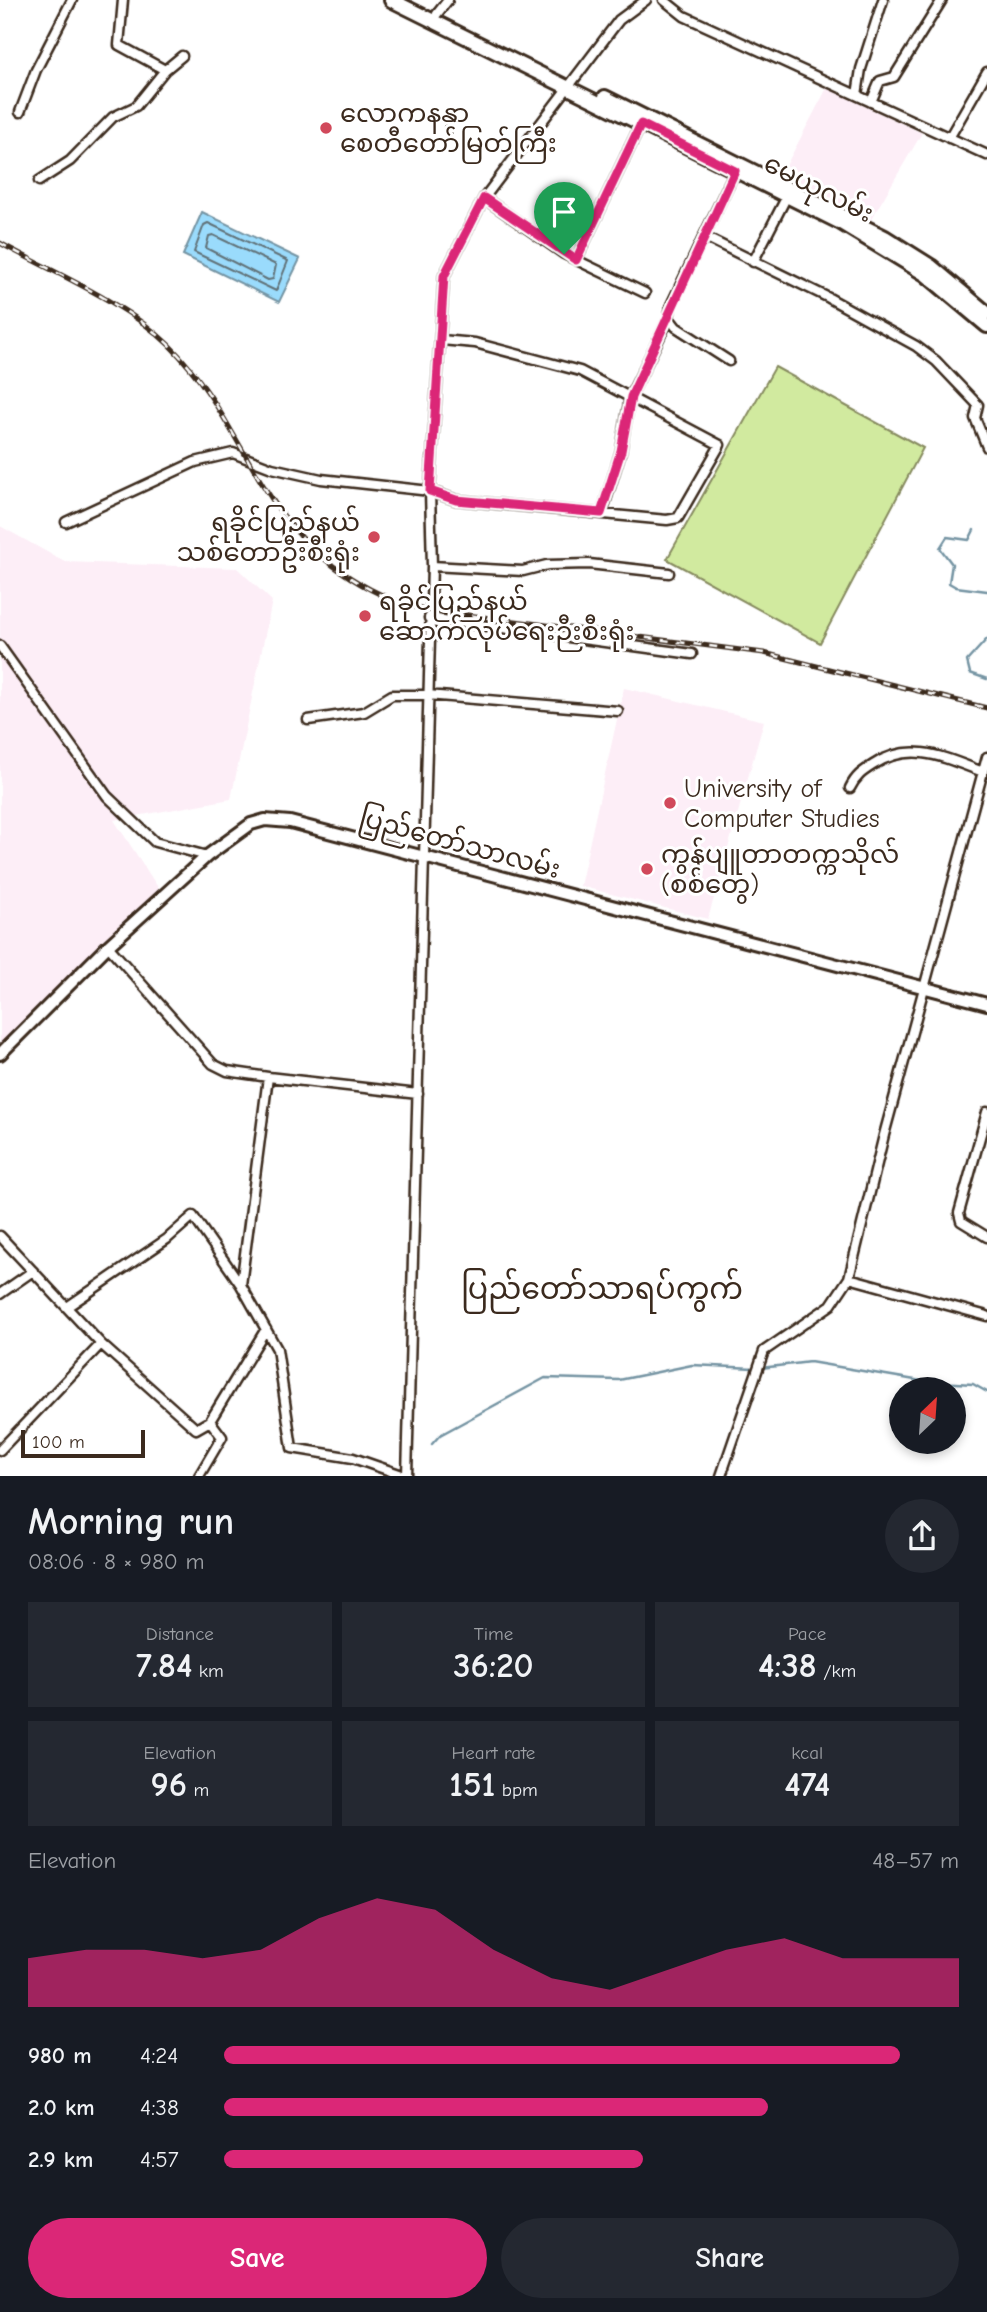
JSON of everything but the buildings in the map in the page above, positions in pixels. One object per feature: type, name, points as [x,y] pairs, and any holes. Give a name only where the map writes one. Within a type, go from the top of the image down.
[{"type":"main road","name":"မေယုလမ်း","points":[[391,0],[569,83],[885,237],[931,266],[987,313]]},
{"type":"main road","name":"မေယုလမ်း","points":[[409,0],[569,83],[641,124],[841,223],[914,267],[987,326]]},
{"type":"street","points":[[20,112],[36,70],[72,0]]},
{"type":"street","points":[[123,0],[119,45],[165,70]]},
{"type":"street","points":[[437,14],[448,0]]},
{"type":"street","points":[[67,1307],[167,1239],[194,1216],[241,1285],[277,1349],[292,1448],[353,1458],[406,1475],[425,859],[432,566],[430,491],[444,276],[484,198],[530,141],[569,83],[620,20],[646,0]]},
{"type":"street","points":[[664,0],[684,16],[987,155]]},
{"type":"street","points":[[857,95],[860,69],[883,0]]},
{"type":"street","points":[[871,102],[880,81],[894,77],[942,0]]},
{"type":"street","points":[[39,181],[69,161],[113,117],[136,106],[165,70],[182,56]]},
{"type":"street","points":[[949,138],[987,72]]},
{"type":"street","points":[[576,260],[641,124]]},
{"type":"street","points":[[601,513],[621,451],[631,397],[669,318],[671,305],[735,171]]},
{"type":"street","points":[[753,261],[787,196]]},
{"type":"street","points":[[484,198],[576,260],[645,293]]},
{"type":"street","points":[[705,237],[829,298],[936,361],[978,405],[975,418],[987,447]]},
{"type":"street","points":[[669,318],[676,327],[729,361]]},
{"type":"street","points":[[66,522],[195,462],[233,453],[272,468],[321,479],[430,491],[456,500],[667,520],[678,518],[720,445],[580,371],[475,343],[441,340]]},
{"type":"street","points":[[432,566],[523,571],[547,565],[589,564],[669,573]]},
{"type":"street","points":[[429,618],[692,654]]},
{"type":"street","points":[[0,646],[107,796],[156,842],[207,856]]},
{"type":"street","points":[[308,720],[364,712],[392,695],[427,695],[618,711]]},
{"type":"street","points":[[850,788],[856,776],[884,758],[912,750],[933,753],[983,772]]},
{"type":"street","points":[[720,1475],[764,1351],[831,1305],[849,1278],[987,757]]},
{"type":"street","name":"ပြည်တော်သာလမ်း","points":[[0,1054],[108,946],[207,856],[247,826],[278,820],[987,1004]]},
{"type":"street","points":[[108,946],[214,1064],[228,1071],[418,1094]]},
{"type":"street","points":[[241,1285],[268,1077]]},
{"type":"street","points":[[987,1112],[959,1213],[961,1222],[987,1237]]},
{"type":"street","points":[[0,1236],[101,1344],[196,1429],[210,1421],[265,1329]]},
{"type":"street","points":[[0,1294],[33,1271]]},
{"type":"street","points":[[849,1278],[987,1316]]},
{"type":"street","points":[[0,1450],[101,1344]]},
{"type":"street","points":[[199,1475],[222,1437],[210,1421]]},
{"type":"shaded area","points":[[827,88],[922,133],[869,223],[780,177]]},
{"type":"shaded area","points":[[0,526],[65,562],[237,568],[272,601],[231,799],[114,820],[159,889],[0,1044]]},
{"type":"shaded area","name":"University of Computer Studies","points":[[624,688],[764,721],[708,919],[580,886]]},
{"type":"green space","points":[[775,367],[923,448],[820,643],[667,559]]},
{"type":"water","points":[[202,212],[300,259],[279,302],[183,255]]},
{"type":"waterway","points":[[974,530],[969,540],[947,537],[940,548],[952,564],[949,583],[956,587],[987,591]]},
{"type":"waterway","points":[[987,639],[967,661],[970,673],[987,679]]},
{"type":"waterway","points":[[761,1368],[810,1362],[921,1381],[973,1384],[987,1392]]},
{"type":"waterway","points":[[432,1444],[440,1435],[545,1378],[619,1380],[692,1365],[754,1368]]},
{"type":"railway","points":[[0,243],[132,315],[169,345],[216,404],[271,498],[293,527],[319,554],[351,578],[379,594],[429,610],[764,653],[987,708]]},
{"type":"place","name":"လောကနန္ဒာ စေတီတော်မြတ်ကြီး","points":[[326,128]]},
{"type":"place","name":"ရခိုင်ပြည်နယ် သစ်တောဦးစီးရုံး","points":[[374,537]]},
{"type":"place","name":"ရခိုင်ပြည်နယ် ဆောက်လုပ်ရေးဉီးစီးရုံး","points":[[365,616]]},
{"type":"place","name":"University of Computer Studies","points":[[670,803]]},
{"type":"place","name":"ကွန်ပျူတာတက္ကသိုလ် (စစ်တွေ)","points":[[647,869]]},
{"type":"district","name":"ပြည်တော်သာရပ်ကွက်","points":[[602,1289]]},
{"type":"route","points":[[641,124],[735,171],[671,305],[669,318],[642,369],[631,397],[621,451],[601,513],[456,500],[430,491],[444,276],[484,198],[564,254],[576,260],[641,124]]}]
